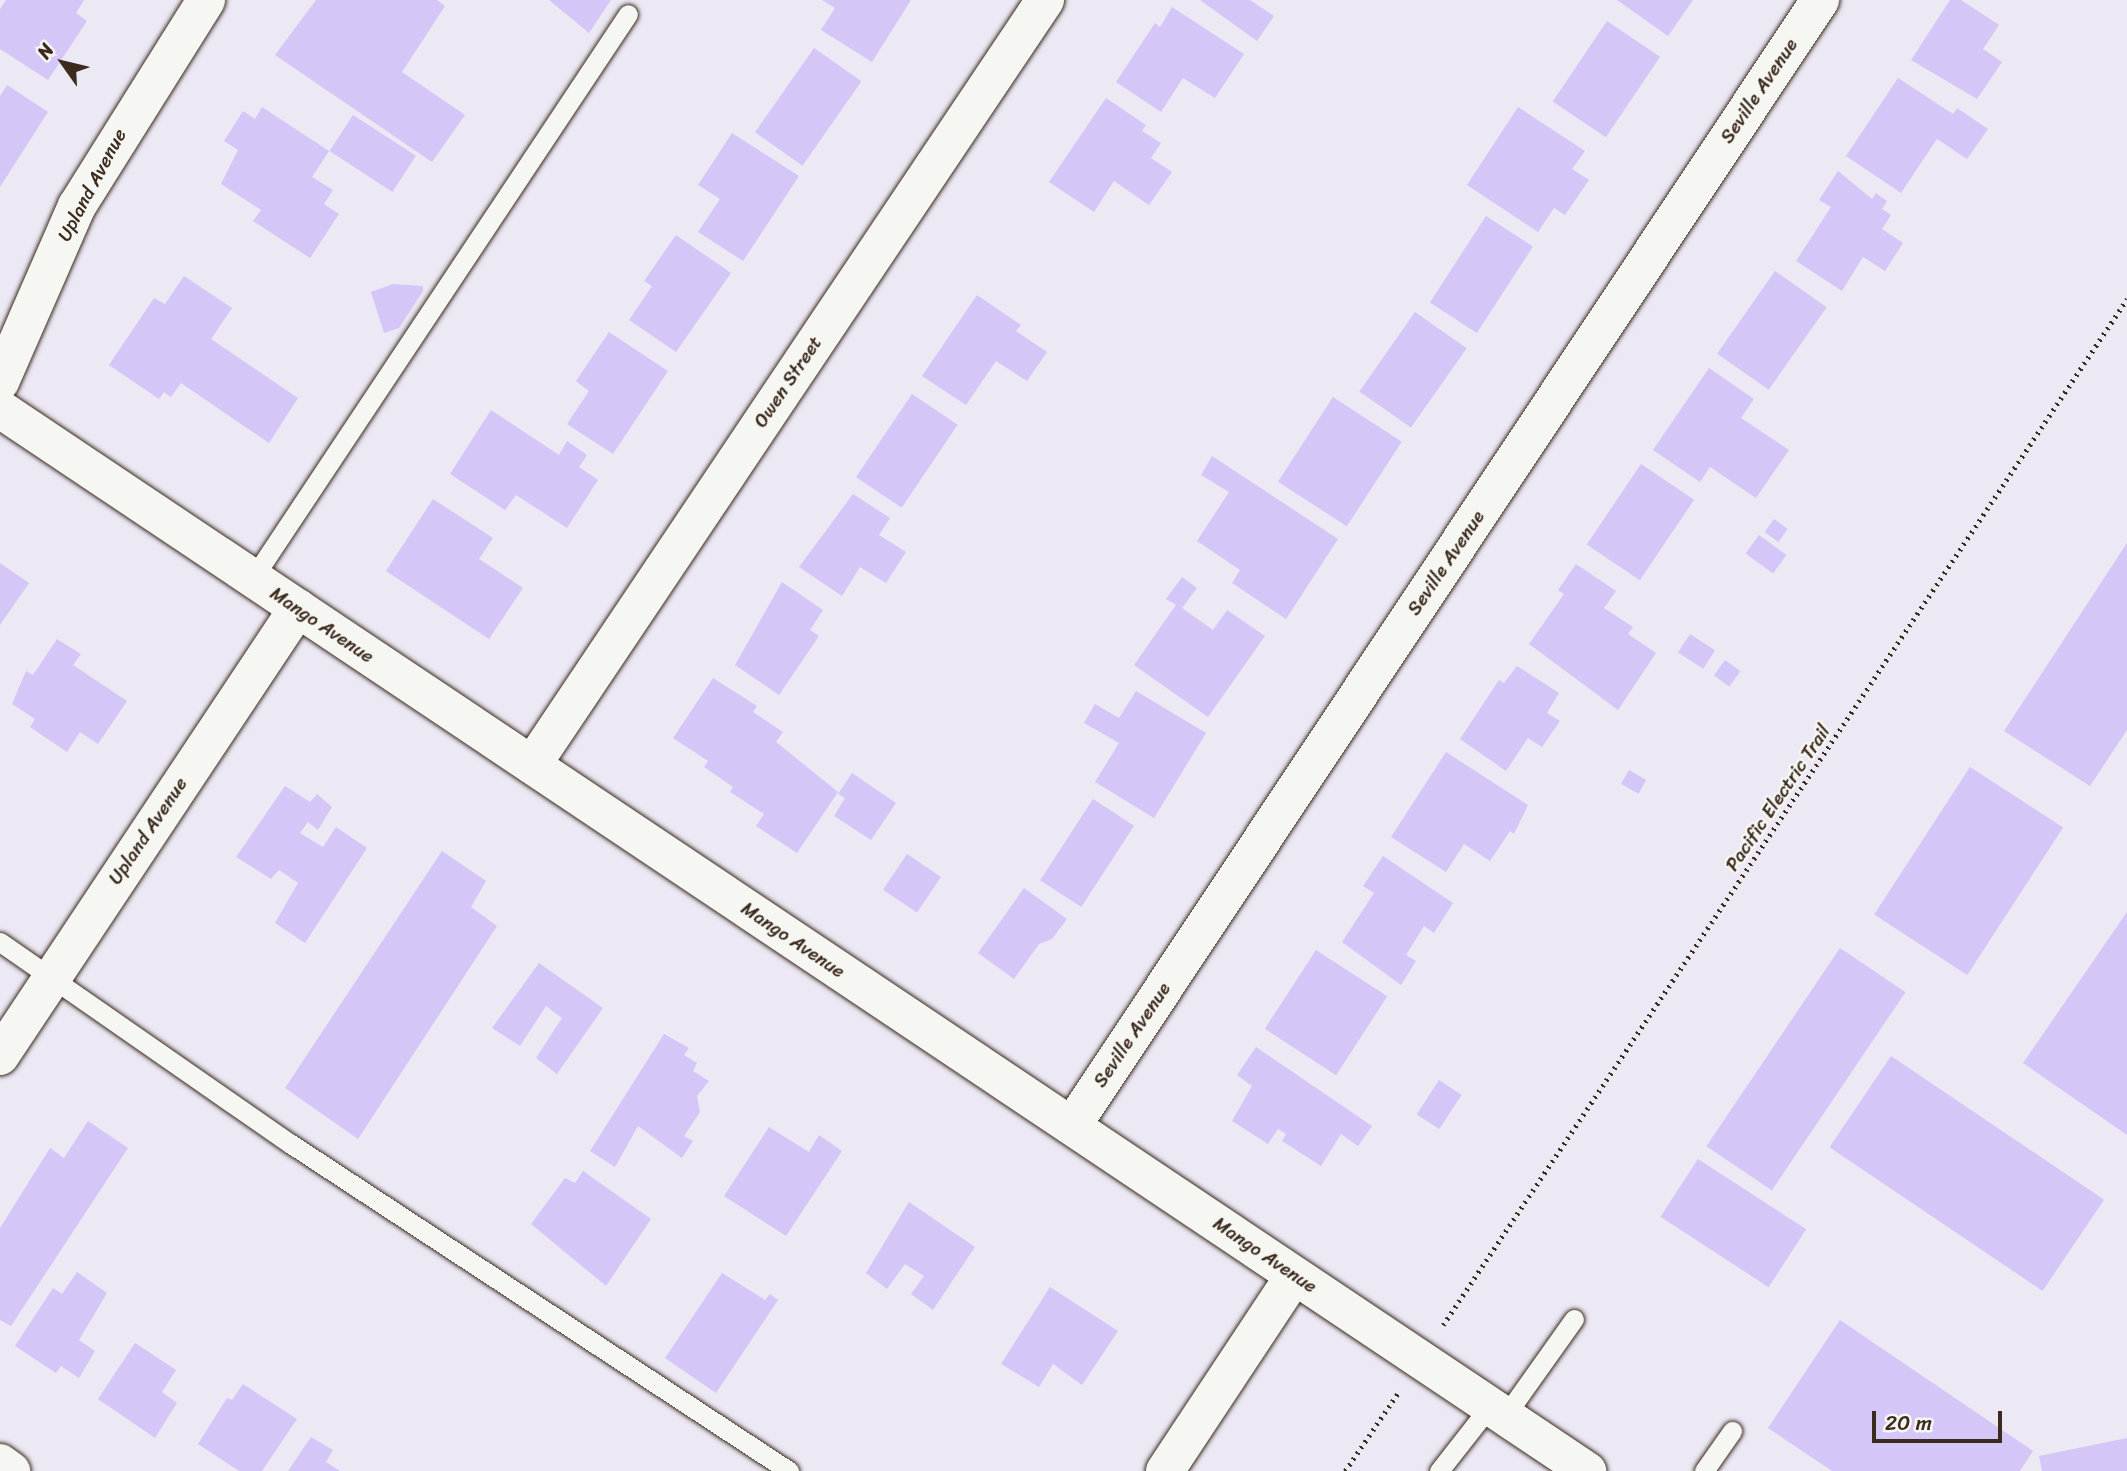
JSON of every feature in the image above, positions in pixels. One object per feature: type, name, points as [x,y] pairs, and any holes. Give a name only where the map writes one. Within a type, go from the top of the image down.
[{"type":"street","name":"Upland Avenue","points":[[0,382],[77,206],[206,0]]},
{"type":"street","name":"Owen Street","points":[[532,765],[1045,0]]},
{"type":"street","name":"Seville Avenue","points":[[1072,1126],[1820,0]]},
{"type":"street","name":"Mango Avenue","points":[[0,409],[1587,1471]]},
{"type":"street","name":"Upland Avenue","points":[[0,1056],[298,608]]},
{"type":"street","points":[[1165,1471],[1294,1276]]},
{"type":"street","points":[[0,1463],[11,1471]]},
{"type":"lane","points":[[253,578],[628,14]]},
{"type":"lane","points":[[0,942],[303,1152],[789,1471]]},
{"type":"lane","points":[[1439,1471],[1498,1411],[1574,1319]]},
{"type":"lane","points":[[1704,1471],[1732,1431]]},
{"type":"path","name":"Pacific Electric Trail","points":[[1452,1312],[2127,299]]},
{"type":"path","points":[[1345,1471],[1375,1427]]},
{"type":"building","points":[[6,0],[84,0],[76,13],[87,21],[48,80],[0,49],[0,9]]},
{"type":"building","points":[[316,0],[437,0],[445,6],[402,72],[465,115],[432,162],[275,55]]},
{"type":"building","points":[[549,0],[611,0],[589,33]]},
{"type":"building","points":[[822,0],[911,0],[872,62],[821,30],[835,8]]},
{"type":"building","points":[[1200,0],[1250,0],[1274,16],[1257,41]]},
{"type":"building","points":[[1617,0],[1693,0],[1668,36]]},
{"type":"building","points":[[1950,0],[1961,0],[1999,25],[1983,49],[2002,62],[1977,99],[1911,60]]},
{"type":"building","points":[[1172,7],[1244,54],[1215,98],[1183,78],[1161,112],[1116,82],[1155,23],[1160,27]]},
{"type":"building","points":[[1607,21],[1660,57],[1606,137],[1553,101]]},
{"type":"building","points":[[814,48],[862,81],[802,166],[755,132]]},
{"type":"building","points":[[1898,78],[1953,114],[1957,108],[1988,129],[1967,159],[1937,139],[1901,193],[1846,156]]},
{"type":"building","points":[[7,85],[48,112],[0,187],[0,96]]},
{"type":"building","points":[[1106,98],[1146,125],[1142,131],[1161,143],[1151,158],[1172,172],[1149,205],[1114,181],[1094,212],[1049,182]]},
{"type":"building","points":[[262,107],[329,151],[312,177],[333,190],[324,204],[339,214],[310,258],[253,221],[261,210],[221,184],[238,150],[224,141],[243,111],[255,119]]},
{"type":"building","points":[[1518,107],[1585,151],[1572,169],[1589,180],[1565,215],[1554,208],[1538,232],[1467,185]]},
{"type":"building","points":[[353,115],[416,156],[392,192],[330,151]]},
{"type":"building","points":[[732,133],[799,176],[743,261],[698,232],[720,199],[698,185]]},
{"type":"building","points":[[1838,171],[1872,199],[1876,193],[1887,201],[1882,209],[1891,215],[1882,229],[1903,243],[1885,271],[1863,257],[1842,291],[1796,261],[1831,207],[1819,200]]},
{"type":"building","points":[[1486,216],[1533,246],[1477,333],[1430,302]]},
{"type":"building","points":[[676,235],[731,273],[676,352],[629,320],[652,286],[644,281]]},
{"type":"building","points":[[1775,271],[1827,307],[1769,390],[1717,354]]},
{"type":"building","points":[[184,276],[232,308],[211,339],[298,398],[269,443],[181,383],[171,397],[164,392],[159,399],[109,365],[154,298],[165,304]]},
{"type":"building","points":[[393,284],[423,286],[423,291],[399,328],[384,333],[371,292]]},
{"type":"building","points":[[977,295],[1021,325],[1016,331],[1047,352],[1027,381],[996,361],[966,405],[922,376]]},
{"type":"building","points":[[1415,312],[1467,348],[1411,428],[1359,391]]},
{"type":"building","points":[[609,332],[668,371],[613,454],[567,424],[589,391],[576,381]]},
{"type":"building","points":[[1709,368],[1754,399],[1741,418],[1789,450],[1756,498],[1710,467],[1700,482],[1653,450]]},
{"type":"building","points":[[912,394],[958,425],[902,508],[856,477]]},
{"type":"building","points":[[1333,397],[1402,442],[1347,526],[1278,482]]},
{"type":"building","points":[[491,410],[559,455],[567,441],[587,455],[579,467],[598,480],[567,528],[516,495],[505,510],[450,474]]},
{"type":"building","points":[[1212,456],[1338,539],[1286,619],[1232,583],[1240,570],[1197,541],[1229,492],[1201,475]]},
{"type":"building","points":[[1641,464],[1694,500],[1640,580],[1587,544]]},
{"type":"building","points":[[853,494],[890,518],[879,535],[906,552],[886,583],[860,567],[842,596],[799,567]]},
{"type":"building","points":[[433,499],[493,538],[479,559],[523,588],[489,639],[386,571]]},
{"type":"building","points":[[1774,519],[1788,529],[1778,542],[1765,532]]},
{"type":"building","points":[[1759,535],[1787,555],[1773,574],[1745,554]]},
{"type":"building","points":[[2127,543],[2127,730],[2090,786],[2004,731]]},
{"type":"building","points":[[0,563],[29,583],[0,625]]},
{"type":"building","points":[[1576,564],[1616,591],[1604,608],[1633,627],[1628,634],[1656,653],[1618,710],[1529,644],[1564,594],[1558,590]]},
{"type":"building","points":[[1182,577],[1197,588],[1182,608],[1213,630],[1227,610],[1265,636],[1208,717],[1134,665],[1176,605],[1166,599]]},
{"type":"building","points":[[782,582],[823,610],[810,630],[819,636],[779,695],[735,665]]},
{"type":"building","points":[[1690,634],[1715,650],[1703,669],[1678,652]]},
{"type":"building","points":[[57,639],[81,654],[73,665],[127,701],[98,744],[80,732],[67,752],[30,727],[35,719],[12,704],[26,671],[33,675]]},
{"type":"building","points":[[1725,660],[1740,671],[1729,687],[1714,675]]},
{"type":"building","points":[[1517,666],[1559,693],[1547,713],[1560,721],[1542,747],[1528,738],[1506,771],[1460,739],[1499,680],[1504,683]]},
{"type":"building","points":[[713,678],[757,706],[753,712],[783,732],[776,742],[838,792],[797,853],[756,826],[764,814],[730,792],[733,787],[704,767],[708,761],[673,738]]},
{"type":"building","points":[[1136,691],[1206,733],[1154,818],[1095,782],[1119,743],[1084,723],[1095,704],[1119,718]]},
{"type":"building","points":[[1446,752],[1528,805],[1514,834],[1510,831],[1490,861],[1464,844],[1446,872],[1391,837]]},
{"type":"building","points":[[1970,767],[2063,827],[1967,975],[1874,915]]},
{"type":"building","points":[[1629,770],[1646,780],[1638,794],[1621,784]]},
{"type":"building","points":[[852,773],[896,803],[871,840],[834,816],[845,798],[838,794]]},
{"type":"building","points":[[285,786],[310,802],[317,794],[332,807],[318,830],[308,822],[300,833],[323,847],[336,827],[367,848],[305,943],[275,923],[298,883],[279,870],[271,879],[236,857]]},
{"type":"building","points":[[1093,799],[1134,826],[1081,907],[1040,880]]},
{"type":"building","points":[[442,851],[486,881],[471,907],[497,926],[358,1139],[285,1088]]},
{"type":"building","points":[[907,854],[941,877],[917,913],[883,890]]},
{"type":"building","points":[[1383,856],[1453,903],[1434,933],[1424,926],[1406,955],[1416,961],[1401,985],[1342,942],[1374,893],[1363,886]]},
{"type":"building","points":[[1024,888],[1067,919],[1052,939],[1039,944],[1014,979],[978,953]]},
{"type":"building","points":[[2127,912],[2127,1135],[2023,1063]]},
{"type":"building","points":[[1840,948],[1905,992],[1772,1190],[1706,1146]]},
{"type":"building","points":[[1316,950],[1387,996],[1336,1075],[1265,1029]]},
{"type":"building","points":[[539,963],[603,1008],[557,1074],[536,1058],[562,1018],[546,1006],[520,1046],[492,1028]]},
{"type":"building","points":[[664,1034],[689,1048],[684,1055],[697,1063],[693,1071],[709,1081],[697,1096],[700,1112],[684,1136],[693,1141],[682,1158],[638,1126],[615,1167],[590,1151]]},
{"type":"building","points":[[1256,1047],[1372,1126],[1358,1146],[1341,1134],[1321,1166],[1282,1141],[1286,1134],[1278,1129],[1268,1144],[1232,1121],[1252,1086],[1237,1075]]},
{"type":"building","points":[[1891,1056],[2104,1200],[2043,1291],[1829,1147]]},
{"type":"building","points":[[1439,1080],[1462,1095],[1439,1129],[1417,1114]]},
{"type":"building","points":[[88,1121],[128,1148],[11,1326],[0,1320],[0,1228],[50,1148],[64,1158]]},
{"type":"building","points":[[769,1127],[809,1152],[819,1135],[842,1151],[786,1236],[724,1196]]},
{"type":"building","points":[[1698,1159],[1806,1229],[1769,1287],[1660,1217]]},
{"type":"building","points":[[583,1171],[651,1219],[606,1286],[531,1224],[565,1178],[575,1183]]},
{"type":"building","points":[[909,1202],[975,1247],[933,1310],[911,1294],[924,1276],[905,1264],[887,1289],[866,1273]]},
{"type":"building","points":[[77,1272],[107,1293],[79,1340],[95,1351],[79,1378],[61,1366],[56,1373],[15,1346],[53,1288],[62,1294]]},
{"type":"building","points":[[722,1273],[765,1300],[770,1294],[778,1300],[716,1393],[665,1358]]},
{"type":"building","points":[[1050,1287],[1118,1331],[1082,1385],[1053,1364],[1039,1387],[1001,1364]]},
{"type":"building","points":[[1840,1320],[2033,1451],[2020,1471],[1832,1471],[1768,1428]]},
{"type":"building","points":[[135,1343],[176,1370],[162,1392],[177,1403],[155,1438],[98,1399]]},
{"type":"building","points":[[243,1384],[297,1419],[262,1471],[239,1471],[198,1444],[227,1398],[232,1400]]},
{"type":"building","points":[[311,1437],[333,1450],[326,1462],[340,1471],[288,1471]]},
{"type":"building","points":[[2127,1438],[2127,1471],[2042,1471],[2039,1456]]}]
